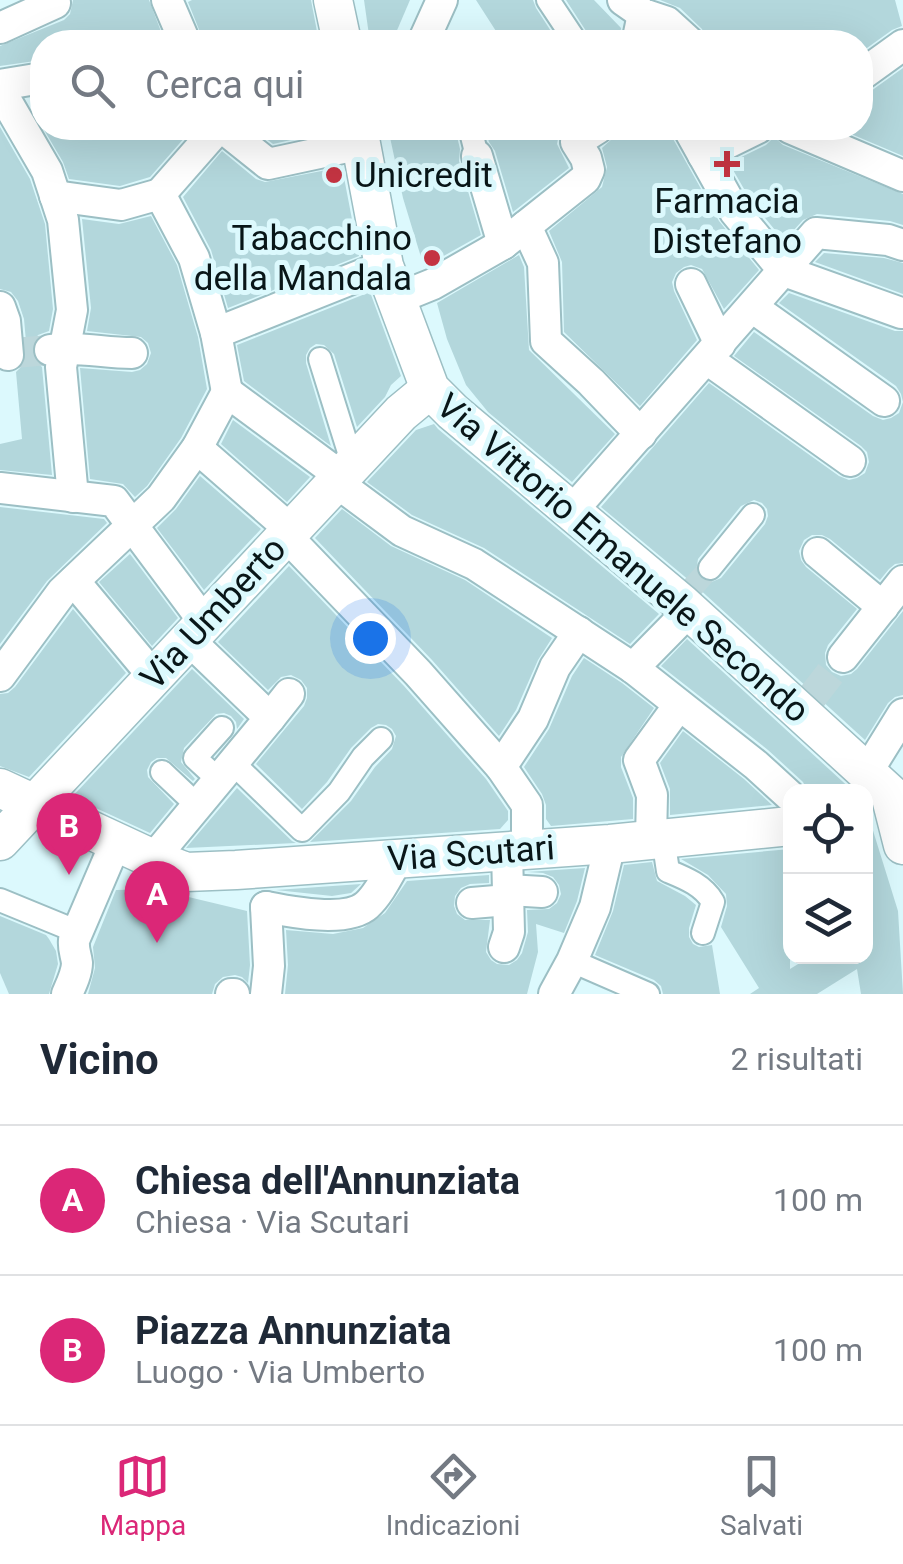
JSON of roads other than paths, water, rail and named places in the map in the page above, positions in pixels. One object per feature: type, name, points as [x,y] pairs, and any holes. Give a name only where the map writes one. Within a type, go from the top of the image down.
[{"type":"street","points":[[0,28],[55,3],[54,0]]},
{"type":"street","points":[[167,0],[180,30]]},
{"type":"street","points":[[333,0],[339,30]]},
{"type":"street","points":[[428,30],[442,0]]},
{"type":"street","points":[[548,0],[568,30]]},
{"type":"street","points":[[636,19],[667,22],[676,30]]},
{"type":"street","points":[[873,67],[903,45]]},
{"type":"street","points":[[30,84],[2,98],[30,138]]},
{"type":"street","points":[[31,140],[48,171],[62,220],[72,310],[58,349],[73,497]]},
{"type":"street","points":[[56,196],[121,205],[160,194],[209,140]]},
{"type":"street","points":[[236,140],[268,164],[346,140]]},
{"type":"street","name":"Via Vittorio Emanuele Secondo","points":[[360,140],[390,282],[430,389],[806,704],[890,794],[892,826]]},
{"type":"street","points":[[216,333],[390,282],[433,284],[514,235],[585,179],[589,170],[581,140]]},
{"type":"street","points":[[694,140],[735,212],[784,271],[902,313]]},
{"type":"street","points":[[702,155],[733,140]]},
{"type":"street","points":[[822,140],[903,176]]},
{"type":"street","points":[[474,142],[514,235],[543,263],[546,341],[592,382],[640,434]]},
{"type":"street","points":[[0,676],[62,592],[161,498],[198,448],[226,392],[216,333],[194,258],[160,194]]},
{"type":"street","points":[[572,511],[816,233],[903,245]]},
{"type":"street","points":[[691,284],[713,351],[850,461]]},
{"type":"street","points":[[0,306],[8,364]]},
{"type":"street","points":[[752,307],[884,401]]},
{"type":"street","points":[[58,349],[132,353]]},
{"type":"street","points":[[320,360],[344,475]]},
{"type":"street","name":"Via Umberto","points":[[0,840],[402,412],[430,389]]},
{"type":"street","points":[[226,392],[344,475],[402,531],[474,564],[633,668],[783,790]]},
{"type":"street","points":[[198,448],[291,530],[296,546],[418,673],[501,767],[527,805],[508,895],[509,932],[504,947]]},
{"type":"street","points":[[0,488],[114,501],[134,526],[197,632],[280,706],[153,860]]},
{"type":"street","points":[[710,568],[753,515]]},
{"type":"street","points":[[818,553],[883,607]]},
{"type":"street","points":[[74,581],[154,677]]},
{"type":"street","points":[[843,658],[903,581]]},
{"type":"street","points":[[633,668],[687,601]]},
{"type":"street","points":[[501,767],[533,720],[556,667],[579,632]]},
{"type":"street","points":[[680,705],[639,760],[652,795],[657,839],[668,871],[690,880],[712,902],[702,932]]},
{"type":"street","points":[[866,772],[903,714]]},
{"type":"street","points":[[222,728],[195,758],[227,772],[302,830],[382,739]]},
{"type":"street","points":[[162,772],[198,806]]},
{"type":"street","name":"Via Scutari","points":[[0,788],[186,872],[610,844],[783,827]]},
{"type":"street","points":[[71,986],[77,962],[72,951],[116,842]]},
{"type":"street","points":[[555,994],[596,907],[610,844]]},
{"type":"street","points":[[236,870],[246,889],[266,907],[302,914],[357,913],[371,902],[398,858]]},
{"type":"street","points":[[472,903],[542,892]]},
{"type":"street","points":[[0,900],[78,932]]},
{"type":"street","points":[[266,907],[266,994]]},
{"type":"street","points":[[572,961],[648,994]]},
{"type":"tunnel","points":[[14,353],[50,350]]},
{"type":"tunnel","points":[[691,589],[710,568]]},
{"type":"tunnel","points":[[812,697],[843,657]]},
{"type":"place","name":"Farmacia Distefano","points":[[727,164]]},
{"type":"place","name":"Unicredit","points":[[334,175]]},
{"type":"place","name":"Tabacchino della Mandala","points":[[432,258]]},
{"type":"place","name":"Piazza Annunziata","points":[[69,875]]},
{"type":"place","name":"Chiesa dell'Annunziata","points":[[157,943]]}]
